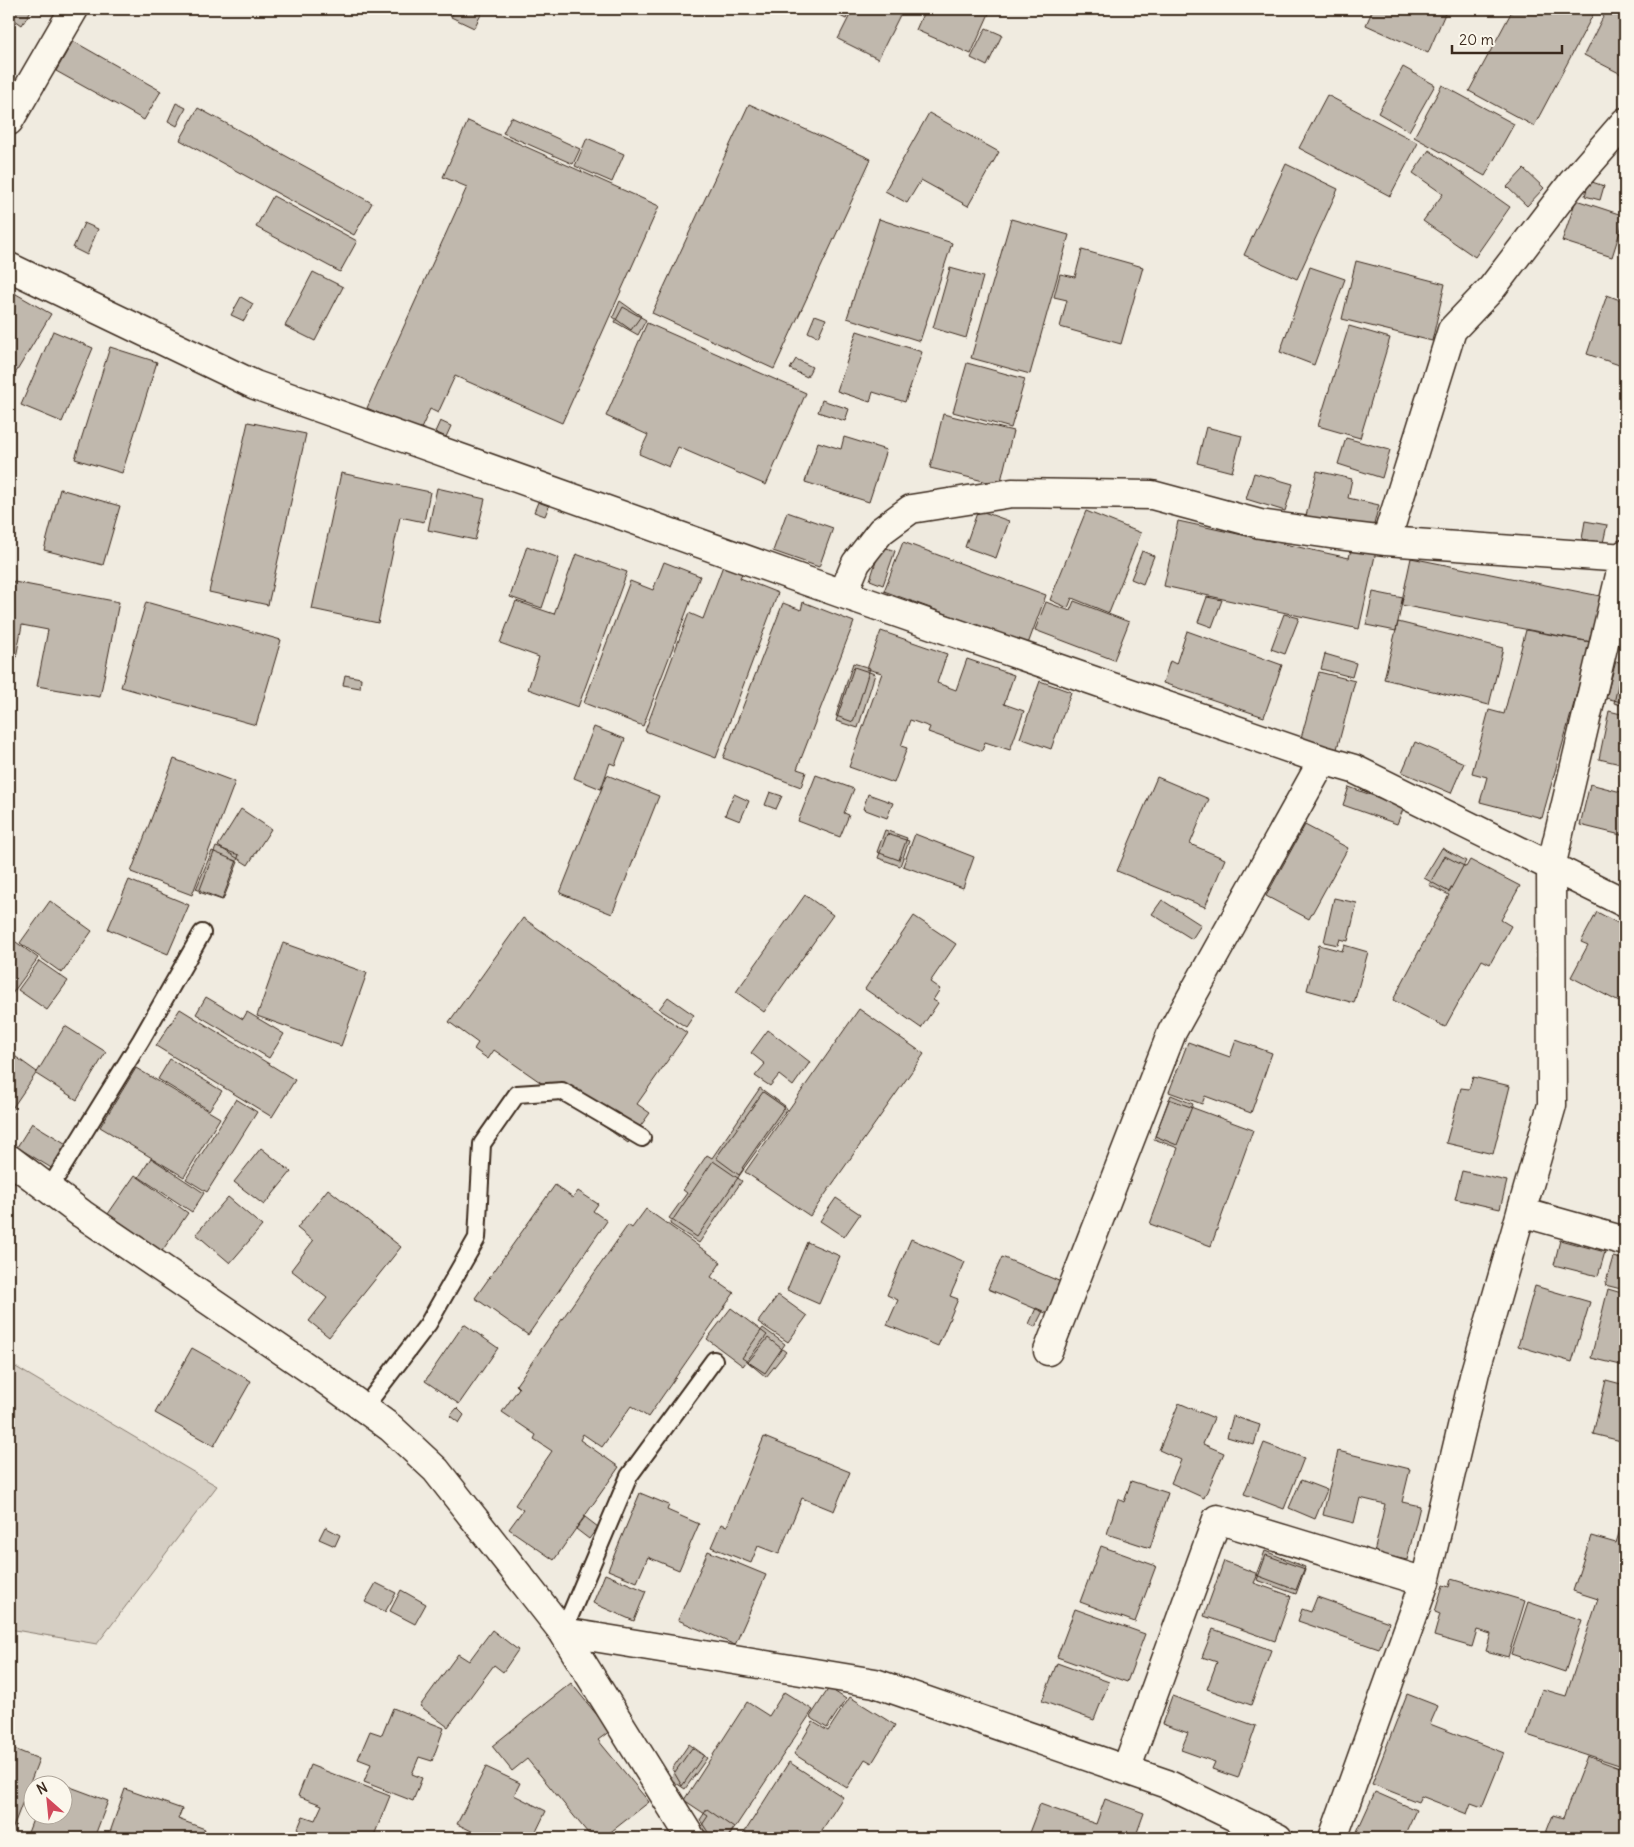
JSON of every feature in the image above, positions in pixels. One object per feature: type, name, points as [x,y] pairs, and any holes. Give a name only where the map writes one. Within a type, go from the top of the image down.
[{"type":"street","points":[[9,121],[74,9]]},
{"type":"street","points":[[1386,541],[1452,330],[1492,288],[1572,183],[1625,122]]},
{"type":"street","points":[[9,266],[255,385],[843,594],[1323,760],[1354,769],[1625,903]]},
{"type":"street","points":[[843,594],[856,563],[881,531],[911,509],[1012,493],[1152,495],[1260,524],[1386,541],[1625,556],[1551,867],[1552,1105],[1475,1372],[1425,1582],[1333,1838]]},
{"type":"street","points":[[1048,1351],[1172,1032],[1323,760]]},
{"type":"street","points":[[9,1159],[49,1189],[364,1408],[391,1428],[436,1470],[563,1632],[691,1838]]},
{"type":"street","points":[[1521,1212],[1625,1241]]},
{"type":"street","points":[[1126,1770],[1217,1519],[1425,1582]]},
{"type":"street","points":[[563,1632],[875,1683],[1167,1784],[1278,1838]]},
{"type":"lane","points":[[49,1189],[141,1040],[202,933]]},
{"type":"lane","points":[[364,1408],[428,1324],[477,1238],[482,1144],[517,1094],[562,1091],[642,1138]]},
{"type":"lane","points":[[563,1632],[629,1476],[714,1360]]},
{"type":"shaded area","points":[[9,1363],[217,1486],[97,1644],[9,1629]]},
{"type":"building","points":[[9,9],[32,9],[22,25],[9,16]]},
{"type":"building","points":[[456,9],[484,9],[474,28],[451,17]]},
{"type":"building","points":[[812,9],[825,9],[822,14]]},
{"type":"building","points":[[826,9],[851,9],[846,19]]},
{"type":"building","points":[[853,9],[903,9],[878,59],[838,39]]},
{"type":"building","points":[[925,9],[991,9],[971,54],[916,30]]},
{"type":"building","points":[[1373,9],[1447,9],[1428,53],[1366,25]]},
{"type":"building","points":[[1513,9],[1596,9],[1534,126],[1469,91]]},
{"type":"building","points":[[1607,9],[1625,9],[1625,76],[1584,55]]},
{"type":"building","points":[[986,28],[1002,35],[987,66],[971,58]]},
{"type":"building","points":[[73,41],[161,91],[144,120],[56,71]]},
{"type":"building","points":[[1403,67],[1435,85],[1409,131],[1378,113]]},
{"type":"building","points":[[1442,85],[1514,124],[1485,176],[1414,137]]},
{"type":"building","points":[[1327,95],[1418,143],[1390,196],[1299,148]]},
{"type":"building","points":[[176,103],[186,108],[177,126],[168,121]]},
{"type":"building","points":[[749,104],[871,159],[774,369],[652,313]]},
{"type":"building","points":[[198,108],[372,203],[354,235],[180,140]]},
{"type":"building","points":[[929,113],[999,152],[968,206],[921,180],[907,203],[885,191]]},
{"type":"building","points":[[511,117],[580,149],[573,164],[503,133]]},
{"type":"building","points":[[468,121],[659,206],[562,423],[455,376],[438,413],[430,409],[420,431],[367,408],[467,187],[443,177]]},
{"type":"building","points":[[587,138],[624,154],[612,182],[575,166]]},
{"type":"building","points":[[1429,150],[1510,207],[1475,257],[1423,221],[1443,194],[1413,173]]},
{"type":"building","points":[[1286,164],[1338,189],[1297,279],[1244,255]]},
{"type":"building","points":[[1524,169],[1544,188],[1527,206],[1507,187]]},
{"type":"building","points":[[1589,181],[1604,186],[1600,200],[1585,196]]},
{"type":"building","points":[[273,196],[357,241],[340,272],[256,227]]},
{"type":"building","points":[[1576,200],[1625,216],[1612,257],[1562,241]]},
{"type":"building","points":[[879,219],[952,243],[920,341],[847,318]]},
{"type":"building","points":[[1011,219],[1069,235],[1030,374],[971,358]]},
{"type":"building","points":[[84,223],[98,229],[87,255],[73,248]]},
{"type":"building","points":[[1082,250],[1143,267],[1121,344],[1060,327],[1067,300],[1054,297],[1060,274],[1075,277]]},
{"type":"building","points":[[1356,261],[1445,284],[1432,341],[1342,319]]},
{"type":"building","points":[[1310,267],[1345,279],[1314,365],[1280,352]]},
{"type":"building","points":[[950,268],[983,277],[966,338],[933,328]]},
{"type":"building","points":[[313,272],[343,287],[315,341],[285,326]]},
{"type":"building","points":[[9,290],[51,314],[12,379],[9,378]]},
{"type":"building","points":[[1607,295],[1625,302],[1625,367],[1587,354]]},
{"type":"building","points":[[241,297],[253,304],[244,321],[231,315]]},
{"type":"building","points":[[620,301],[641,316],[631,330],[613,317]]},
{"type":"building","points":[[623,307],[646,320],[638,335],[615,322]]},
{"type":"building","points":[[815,315],[826,319],[818,337],[808,332]]},
{"type":"building","points":[[647,323],[806,393],[766,485],[678,447],[669,467],[639,454],[648,435],[606,416]]},
{"type":"building","points":[[1349,326],[1390,338],[1360,438],[1318,426]]},
{"type":"building","points":[[53,331],[93,348],[62,422],[21,405]]},
{"type":"building","points":[[857,331],[922,352],[905,402],[873,392],[870,402],[837,391]]},
{"type":"building","points":[[110,347],[157,362],[122,473],[75,459]]},
{"type":"building","points":[[796,359],[812,367],[807,377],[790,369]]},
{"type":"building","points":[[967,363],[1025,379],[1011,428],[953,412]]},
{"type":"building","points":[[822,400],[849,409],[845,421],[818,412]]},
{"type":"building","points":[[943,414],[1013,431],[1000,485],[930,468]]},
{"type":"building","points":[[440,421],[451,426],[446,437],[435,432]]},
{"type":"building","points":[[248,422],[306,434],[268,605],[209,592]]},
{"type":"building","points":[[1206,427],[1242,436],[1232,472],[1197,463]]},
{"type":"building","points":[[844,437],[886,450],[869,502],[805,482],[818,442],[841,449]]},
{"type":"building","points":[[1346,438],[1390,450],[1382,478],[1338,464]]},
{"type":"building","points":[[1317,471],[1352,479],[1348,498],[1379,505],[1372,532],[1306,516]]},
{"type":"building","points":[[341,473],[430,492],[424,522],[400,517],[378,623],[312,609]]},
{"type":"building","points":[[1254,473],[1293,484],[1285,511],[1246,499]]},
{"type":"building","points":[[437,488],[485,499],[475,540],[428,530]]},
{"type":"building","points":[[60,489],[120,506],[103,565],[44,550]]},
{"type":"building","points":[[538,502],[549,506],[545,516],[534,512]]},
{"type":"building","points":[[978,510],[1009,521],[996,558],[965,547]]},
{"type":"building","points":[[1086,511],[1141,533],[1109,613],[1072,598],[1068,608],[1050,600]]},
{"type":"building","points":[[787,512],[833,528],[819,567],[773,551]]},
{"type":"building","points":[[1178,521],[1349,558],[1352,545],[1376,551],[1359,629],[1164,586]]},
{"type":"building","points":[[1585,521],[1607,525],[1603,543],[1582,539]]},
{"type":"building","points":[[903,542],[1046,595],[1028,644],[884,591]]},
{"type":"building","points":[[527,546],[559,558],[542,608],[510,597]]},
{"type":"building","points":[[881,546],[895,551],[883,585],[870,580]]},
{"type":"building","points":[[1142,551],[1154,556],[1143,584],[1131,579]]},
{"type":"building","points":[[576,554],[627,572],[578,707],[528,689],[539,657],[500,643],[516,601],[554,614]]},
{"type":"building","points":[[1411,558],[1600,596],[1591,642],[1401,605]]},
{"type":"building","points":[[664,562],[700,576],[643,726],[584,703],[630,581],[653,590]]},
{"type":"building","points":[[724,563],[743,571],[740,578],[778,593],[716,758],[645,731],[689,613],[703,619]]},
{"type":"building","points":[[9,581],[119,602],[100,697],[37,686],[48,630],[22,625],[14,669],[9,668]]},
{"type":"building","points":[[1373,592],[1403,598],[1396,631],[1366,625]]},
{"type":"building","points":[[1207,597],[1222,600],[1212,627],[1198,622]]},
{"type":"building","points":[[1074,601],[1129,622],[1114,660],[1035,630],[1046,602],[1070,611]]},
{"type":"building","points":[[146,602],[281,640],[256,725],[121,687]]},
{"type":"building","points":[[803,602],[854,622],[797,769],[806,772],[801,787],[723,758],[783,603],[801,610]]},
{"type":"building","points":[[1284,614],[1299,618],[1285,654],[1271,649]]},
{"type":"building","points":[[1398,622],[1503,648],[1489,705],[1384,679]]},
{"type":"building","points":[[1625,629],[1625,658],[1620,657]]},
{"type":"building","points":[[1526,630],[1591,642],[1542,818],[1480,802],[1487,777],[1472,773],[1489,710],[1504,714]]},
{"type":"building","points":[[881,631],[947,654],[937,683],[956,690],[967,659],[1014,675],[1004,704],[1024,711],[1010,750],[985,742],[982,751],[928,732],[930,727],[910,720],[901,746],[907,748],[894,783],[849,767],[882,673],[867,669]]},
{"type":"building","points":[[1187,631],[1282,665],[1264,717],[1163,683],[1170,661],[1176,664]]},
{"type":"building","points":[[1325,654],[1356,663],[1352,677],[1321,669]]},
{"type":"building","points":[[1616,661],[1625,664],[1625,703],[1606,698]]},
{"type":"building","points":[[853,663],[870,668],[853,722],[836,716]]},
{"type":"building","points":[[854,667],[875,674],[858,728],[836,721]]},
{"type":"building","points":[[1622,667],[1625,668],[1625,706],[1614,703]]},
{"type":"building","points":[[1319,672],[1355,681],[1337,749],[1301,738]]},
{"type":"building","points":[[345,675],[361,678],[360,688],[343,685]]},
{"type":"building","points":[[1040,681],[1071,692],[1051,749],[1020,738]]},
{"type":"building","points":[[1609,711],[1625,715],[1625,765],[1599,759]]},
{"type":"building","points":[[594,727],[625,739],[615,765],[610,763],[601,789],[574,778]]},
{"type":"building","points":[[1415,742],[1464,763],[1451,793],[1402,772]]},
{"type":"building","points":[[174,759],[235,782],[192,895],[131,872]]},
{"type":"building","points":[[607,775],[659,796],[612,914],[560,893]]},
{"type":"building","points":[[816,775],[854,789],[844,813],[849,815],[840,837],[798,821]]},
{"type":"building","points":[[1157,777],[1209,799],[1190,844],[1225,859],[1205,907],[1117,871]]},
{"type":"building","points":[[1590,784],[1625,793],[1625,836],[1580,825]]},
{"type":"building","points":[[1349,787],[1404,807],[1397,824],[1343,805]]},
{"type":"building","points":[[770,792],[782,796],[776,809],[765,805]]},
{"type":"building","points":[[734,794],[749,801],[740,821],[725,815]]},
{"type":"building","points":[[868,794],[893,803],[887,818],[863,809]]},
{"type":"building","points":[[241,809],[271,829],[248,865],[218,846]]},
{"type":"building","points":[[1305,825],[1348,848],[1309,919],[1266,896]]},
{"type":"building","points":[[885,830],[907,838],[899,860],[877,852]]},
{"type":"building","points":[[887,834],[909,841],[900,866],[878,858]]},
{"type":"building","points":[[915,834],[974,857],[963,888],[903,866]]},
{"type":"building","points":[[216,847],[239,855],[222,900],[199,892]]},
{"type":"building","points":[[1442,848],[1466,861],[1449,892],[1424,878]]},
{"type":"building","points":[[212,851],[238,862],[223,900],[196,889]]},
{"type":"building","points":[[1445,856],[1466,867],[1470,860],[1520,886],[1501,920],[1511,926],[1490,964],[1482,960],[1445,1027],[1393,1000],[1449,895],[1429,885]]},
{"type":"building","points":[[129,880],[189,905],[168,954],[108,929]]},
{"type":"building","points":[[805,895],[833,915],[764,1012],[736,992]]},
{"type":"building","points":[[1334,898],[1357,903],[1348,941],[1340,939],[1338,945],[1324,942]]},
{"type":"building","points":[[1162,900],[1201,925],[1192,939],[1152,914]]},
{"type":"building","points":[[50,901],[92,931],[62,973],[20,943]]},
{"type":"building","points":[[1597,912],[1625,927],[1621,936],[1625,939],[1625,989],[1619,1002],[1571,977],[1588,945],[1581,942]]},
{"type":"building","points":[[914,916],[956,944],[930,982],[940,989],[933,1000],[938,1003],[921,1028],[865,989]]},
{"type":"building","points":[[523,918],[687,1033],[637,1104],[650,1113],[628,1143],[494,1050],[488,1059],[474,1049],[478,1043],[449,1022]]},
{"type":"building","points":[[9,937],[38,958],[9,998]]},
{"type":"building","points":[[283,943],[367,973],[341,1046],[257,1016]]},
{"type":"building","points":[[1319,945],[1342,951],[1344,945],[1368,952],[1354,1003],[1307,990]]},
{"type":"building","points":[[39,961],[68,981],[47,1010],[18,990]]},
{"type":"building","points":[[206,997],[243,1019],[247,1012],[284,1034],[269,1058],[196,1014]]},
{"type":"building","points":[[668,997],[694,1015],[686,1027],[659,1009]]},
{"type":"building","points":[[180,1009],[295,1080],[272,1117],[156,1046]]},
{"type":"building","points":[[859,1009],[924,1054],[810,1216],[745,1172]]},
{"type":"building","points":[[65,1026],[106,1052],[77,1100],[36,1074]]},
{"type":"building","points":[[768,1030],[810,1062],[793,1086],[779,1075],[770,1086],[755,1076],[765,1064],[751,1053]]},
{"type":"building","points":[[1236,1040],[1272,1053],[1251,1113],[1205,1096],[1202,1104],[1169,1092],[1188,1042],[1230,1057]]},
{"type":"building","points":[[9,1052],[37,1072],[9,1113]]},
{"type":"building","points":[[170,1059],[222,1091],[209,1110],[158,1079]]},
{"type":"building","points":[[136,1068],[220,1118],[184,1177],[100,1127]]},
{"type":"building","points":[[1473,1077],[1510,1086],[1493,1154],[1446,1143],[1461,1088],[1469,1089]]},
{"type":"building","points":[[760,1088],[785,1106],[697,1237],[669,1218],[687,1193],[683,1190],[707,1155],[712,1158]]},
{"type":"building","points":[[763,1092],[787,1109],[739,1175],[716,1158]]},
{"type":"building","points":[[1171,1095],[1193,1104],[1177,1145],[1155,1136]]},
{"type":"building","points":[[236,1099],[257,1112],[207,1192],[186,1179]]},
{"type":"building","points":[[1169,1099],[1253,1130],[1211,1246],[1150,1224],[1178,1148],[1154,1139]]},
{"type":"building","points":[[32,1123],[68,1145],[53,1169],[17,1147]]},
{"type":"building","points":[[261,1148],[291,1172],[264,1205],[234,1182]]},
{"type":"building","points":[[151,1158],[204,1193],[192,1212],[139,1177]]},
{"type":"building","points":[[713,1161],[742,1181],[699,1243],[670,1224]]},
{"type":"building","points":[[1462,1171],[1507,1181],[1500,1209],[1455,1199]]},
{"type":"building","points":[[135,1175],[188,1213],[162,1251],[108,1214]]},
{"type":"building","points":[[555,1185],[573,1198],[578,1191],[598,1204],[593,1211],[607,1221],[528,1335],[475,1298]]},
{"type":"building","points":[[328,1189],[401,1247],[329,1337],[309,1321],[327,1298],[291,1270],[313,1241],[297,1228]]},
{"type":"building","points":[[228,1197],[262,1226],[230,1263],[196,1234]]},
{"type":"building","points":[[836,1198],[860,1214],[844,1237],[820,1221]]},
{"type":"building","points":[[646,1209],[721,1262],[711,1277],[734,1293],[648,1417],[631,1406],[602,1447],[583,1434],[580,1440],[619,1467],[554,1560],[509,1529],[523,1510],[515,1505],[552,1451],[534,1439],[536,1435],[502,1412],[519,1388],[516,1385],[628,1225],[632,1228]]},
{"type":"building","points":[[911,1239],[965,1262],[950,1296],[958,1299],[938,1346],[887,1325],[898,1300],[887,1295]]},
{"type":"building","points":[[1560,1240],[1605,1252],[1598,1276],[1554,1265]]},
{"type":"building","points":[[807,1242],[840,1256],[819,1304],[787,1290]]},
{"type":"building","points":[[1002,1257],[1061,1282],[1048,1314],[988,1289]]},
{"type":"building","points":[[1613,1257],[1625,1260],[1625,1290],[1605,1285]]},
{"type":"building","points":[[1535,1286],[1590,1302],[1572,1362],[1518,1346]]},
{"type":"building","points":[[1608,1289],[1625,1294],[1625,1366],[1591,1358]]},
{"type":"building","points":[[778,1295],[807,1316],[788,1342],[758,1322]]},
{"type":"building","points":[[731,1308],[767,1335],[743,1366],[707,1339]]},
{"type":"building","points":[[1036,1308],[1043,1311],[1035,1327],[1029,1324]]},
{"type":"building","points":[[464,1324],[498,1348],[459,1404],[425,1381]]},
{"type":"building","points":[[763,1328],[785,1344],[765,1373],[742,1358]]},
{"type":"building","points":[[768,1338],[786,1352],[766,1377],[748,1362]]},
{"type":"building","points":[[192,1348],[251,1381],[214,1446],[155,1413]]},
{"type":"building","points":[[1606,1380],[1625,1385],[1625,1442],[1593,1434]]},
{"type":"building","points":[[1179,1403],[1214,1418],[1203,1444],[1224,1453],[1204,1498],[1171,1483],[1181,1460],[1159,1450]]},
{"type":"building","points":[[457,1408],[464,1415],[459,1423],[450,1416]]},
{"type":"building","points":[[1233,1416],[1260,1425],[1254,1445],[1227,1437]]},
{"type":"building","points":[[764,1437],[850,1472],[834,1511],[802,1498],[779,1554],[758,1546],[751,1563],[711,1547],[721,1524],[727,1526]]},
{"type":"building","points":[[1264,1443],[1304,1458],[1284,1509],[1244,1494]]},
{"type":"building","points":[[1338,1451],[1410,1469],[1402,1502],[1420,1506],[1407,1560],[1374,1553],[1385,1504],[1360,1498],[1354,1523],[1323,1515]]},
{"type":"building","points":[[1301,1480],[1327,1490],[1315,1519],[1289,1508]]},
{"type":"building","points":[[1131,1481],[1168,1493],[1150,1548],[1107,1534],[1118,1499],[1124,1502]]},
{"type":"building","points":[[640,1493],[669,1505],[667,1510],[699,1524],[679,1570],[648,1557],[637,1582],[608,1570]]},
{"type":"building","points":[[1625,1514],[1625,1767],[1527,1735],[1542,1689],[1566,1696],[1598,1599],[1573,1591],[1591,1536],[1616,1543]]},
{"type":"building","points":[[585,1517],[598,1527],[589,1539],[576,1529]]},
{"type":"building","points":[[325,1527],[340,1535],[335,1546],[319,1539]]},
{"type":"building","points":[[1101,1546],[1156,1566],[1135,1622],[1080,1602]]},
{"type":"building","points":[[708,1551],[766,1575],[735,1645],[678,1620]]},
{"type":"building","points":[[1265,1551],[1305,1567],[1296,1590],[1256,1575]]},
{"type":"building","points":[[1266,1555],[1305,1569],[1296,1594],[1257,1580]]},
{"type":"building","points":[[1224,1561],[1258,1574],[1254,1583],[1291,1596],[1275,1641],[1204,1616]]},
{"type":"building","points":[[605,1574],[646,1591],[634,1621],[593,1603]]},
{"type":"building","points":[[1451,1579],[1525,1601],[1508,1657],[1486,1651],[1491,1634],[1477,1630],[1472,1647],[1434,1636],[1440,1614],[1435,1612],[1443,1585],[1449,1587]]},
{"type":"building","points":[[376,1583],[396,1593],[385,1612],[365,1602]]},
{"type":"building","points":[[401,1590],[426,1604],[415,1624],[390,1611]]},
{"type":"building","points":[[1317,1597],[1389,1622],[1379,1649],[1298,1621],[1302,1609],[1311,1612]]},
{"type":"building","points":[[1528,1602],[1582,1620],[1565,1672],[1511,1654]]},
{"type":"building","points":[[1075,1609],[1145,1634],[1127,1682],[1057,1657]]},
{"type":"building","points":[[1213,1629],[1271,1650],[1251,1705],[1207,1689],[1217,1662],[1202,1657]]},
{"type":"building","points":[[492,1630],[518,1650],[503,1672],[494,1665],[448,1727],[420,1706],[458,1654],[469,1661]]},
{"type":"building","points":[[1057,1663],[1109,1682],[1094,1720],[1042,1701]]},
{"type":"building","points":[[571,1683],[610,1731],[598,1740],[649,1802],[603,1838],[592,1838],[527,1759],[512,1771],[492,1746]]},
{"type":"building","points":[[829,1688],[846,1699],[827,1728],[810,1717]]},
{"type":"building","points":[[784,1692],[813,1710],[728,1838],[716,1838],[700,1828],[708,1816],[684,1800],[747,1702],[769,1716]]},
{"type":"building","points":[[1407,1694],[1438,1706],[1430,1724],[1504,1753],[1482,1807],[1471,1803],[1467,1814],[1421,1796],[1418,1802],[1372,1784]]},
{"type":"building","points":[[1172,1696],[1256,1726],[1238,1778],[1212,1769],[1215,1762],[1181,1750],[1188,1733],[1162,1724]]},
{"type":"building","points":[[850,1697],[895,1725],[872,1763],[865,1759],[847,1788],[794,1754],[813,1722],[828,1731]]},
{"type":"building","points":[[393,1708],[444,1728],[432,1761],[419,1757],[412,1774],[422,1778],[413,1801],[364,1782],[371,1764],[358,1759],[370,1731],[382,1735]]},
{"type":"building","points":[[689,1744],[704,1755],[682,1786],[672,1769]]},
{"type":"building","points":[[9,1747],[39,1759],[33,1774],[22,1774],[22,1804],[9,1838]]},
{"type":"building","points":[[692,1748],[707,1758],[685,1789],[670,1779]]},
{"type":"building","points":[[1587,1756],[1625,1770],[1624,1838],[1544,1838],[1553,1815],[1563,1818]]},
{"type":"building","points":[[789,1762],[843,1797],[817,1838],[741,1838]]},
{"type":"building","points":[[310,1765],[390,1796],[373,1838],[294,1838],[303,1816],[315,1820],[322,1805],[298,1796]]},
{"type":"building","points":[[486,1767],[520,1783],[514,1795],[546,1811],[533,1838],[486,1838],[457,1824]]},
{"type":"building","points":[[72,1788],[108,1801],[94,1838],[26,1838],[31,1824],[72,1824]]},
{"type":"building","points":[[125,1789],[182,1809],[178,1819],[205,1829],[202,1838],[108,1838]]},
{"type":"building","points":[[1375,1792],[1416,1810],[1403,1838],[1399,1835],[1397,1838],[1354,1838]]},
{"type":"building","points":[[1105,1799],[1144,1813],[1135,1838],[1027,1838],[1040,1804],[1096,1824]]},
{"type":"building","points":[[707,1809],[734,1828],[727,1838],[712,1838],[700,1820]]},
{"type":"building","points":[[546,1833],[557,1838],[544,1838]]}]
